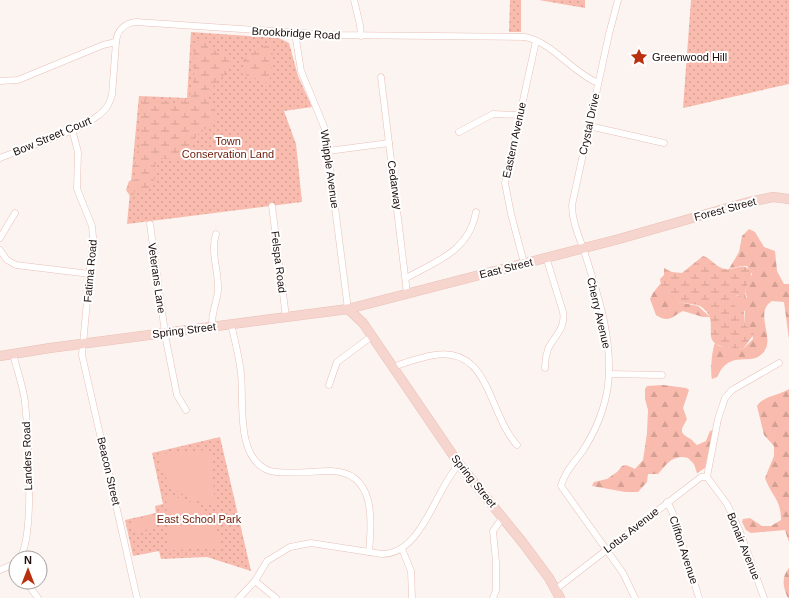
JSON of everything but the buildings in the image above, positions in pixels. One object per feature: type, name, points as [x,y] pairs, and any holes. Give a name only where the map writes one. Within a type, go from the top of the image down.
[{"type":"main road","name":"Forest Street","points":[[663,226],[753,201],[773,198],[789,199]]},
{"type":"main road","name":"East Street","points":[[348,309],[663,226]]},
{"type":"main road","points":[[362,306],[363,323]]},
{"type":"main road","name":"Spring Street","points":[[0,356],[348,309],[363,323],[459,464],[503,517],[556,589],[560,598]]},
{"type":"street","points":[[354,0],[361,36]]},
{"type":"street","name":"Crystal Drive","points":[[582,248],[573,218],[572,205],[588,126],[618,0]]},
{"type":"street","name":"Brookbridge Road","points":[[116,42],[122,29],[128,24],[136,22],[361,36],[518,37],[536,41],[587,78],[598,83]]},
{"type":"street","name":"Whipple Avenue","points":[[295,33],[301,71],[322,121],[328,151],[348,309]]},
{"type":"street","name":"Eastern Avenue","points":[[524,263],[505,185],[536,41]]},
{"type":"street","points":[[0,81],[18,80],[103,45],[116,42]]},
{"type":"street","name":"Bow Street Court","points":[[0,158],[72,129],[99,115],[109,103],[112,92],[116,42]]},
{"type":"street","name":"Cedarway","points":[[381,77],[407,294]]},
{"type":"street","points":[[459,132],[493,114],[519,115]]},
{"type":"street","points":[[588,126],[664,143]]},
{"type":"street","name":"Fatima Road","points":[[72,129],[78,152],[77,189],[93,232],[83,344]]},
{"type":"street","points":[[328,151],[389,143]]},
{"type":"street","name":"Felspa Road","points":[[272,206],[286,317]]},
{"type":"street","points":[[406,278],[442,258],[459,246],[470,232],[476,212]]},
{"type":"street","points":[[0,238],[15,213]]},
{"type":"street","name":"Veterans Lane","points":[[150,224],[165,333],[177,395],[186,410]]},
{"type":"street","points":[[212,327],[212,313],[218,289],[213,244],[216,234]]},
{"type":"street","name":"Cherry Avenue","points":[[582,248],[605,328],[609,374],[606,397],[596,428],[583,450],[564,476],[562,487],[606,550]]},
{"type":"street","points":[[0,250],[7,260],[19,266],[90,274]]},
{"type":"street","points":[[544,368],[548,348],[561,330],[564,322],[563,312],[546,257]]},
{"type":"street","points":[[231,324],[241,374],[243,428],[253,458],[260,466],[273,472],[336,471],[354,479],[364,489],[370,503],[369,552]]},
{"type":"street","points":[[329,385],[337,362],[372,336]]},
{"type":"street","name":"Beacon Street","points":[[83,344],[82,356],[137,598]]},
{"type":"street","name":"Landers Road","points":[[13,354],[25,402],[28,460],[28,534],[24,550]]},
{"type":"street","points":[[394,367],[408,361],[441,354],[454,354],[466,359],[478,371],[503,423],[517,445]]},
{"type":"street","points":[[707,477],[718,419],[725,398],[732,390],[779,363]]},
{"type":"street","points":[[609,374],[662,374]]},
{"type":"street","points":[[239,598],[255,581],[270,558],[296,545],[318,544],[389,554],[402,549],[417,533],[442,486],[459,464]]},
{"type":"street","name":"Lotus Avenue","points":[[556,589],[667,502],[702,477],[707,477]]},
{"type":"street","name":"Bonair Avenue","points":[[707,477],[727,504],[740,529],[764,598]]},
{"type":"street","name":"Clifton Avenue","points":[[667,502],[672,511],[699,598]]},
{"type":"street","points":[[493,598],[496,588],[496,562],[493,531],[503,517]]},
{"type":"street","points":[[402,549],[411,571],[412,598]]},
{"type":"street","points":[[606,550],[623,573],[635,598]]},
{"type":"street","points":[[255,581],[276,598]]},
{"type":"green space","points":[[510,0],[521,0],[521,32],[509,32]]},
{"type":"green space","points":[[539,0],[585,0],[585,8]]},
{"type":"green space","points":[[691,0],[789,0],[789,84],[683,108]]},
{"type":"green space","name":"Town Conservation Land","points":[[191,32],[279,38],[289,43],[298,76],[312,107],[284,111],[296,144],[302,202],[127,224],[139,96],[187,98]]},
{"type":"green space","points":[[203,39],[209,49],[229,54],[231,61],[228,71],[215,84],[209,94],[209,100],[216,118],[196,137],[188,157],[179,159],[164,158],[158,161],[155,167],[152,185],[142,191],[136,189],[134,194],[130,196],[126,190],[129,181],[137,179],[135,161],[136,154],[141,147],[138,117],[141,113],[142,100],[149,97],[160,102],[179,103],[187,98],[191,92],[193,84],[194,48],[197,41]]},
{"type":"green space","points":[[272,43],[273,58],[269,84],[259,79],[247,79],[243,61],[250,53]]},
{"type":"green space","points":[[749,229],[755,232],[764,247],[775,251],[777,271],[784,284],[789,284],[789,339],[784,302],[772,301],[767,306],[764,318],[767,338],[765,350],[760,356],[735,360],[729,363],[723,368],[717,377],[712,379],[711,372],[715,343],[719,346],[743,349],[753,339],[751,329],[745,325],[745,311],[732,305],[732,298],[735,295],[747,298],[745,291],[752,274],[747,266],[729,269],[739,252],[742,236]]},
{"type":"green space","points":[[703,256],[725,269],[741,266],[748,268],[751,271],[751,277],[745,291],[746,299],[737,295],[732,298],[734,305],[744,310],[745,325],[753,330],[754,334],[743,349],[724,347],[713,342],[711,338],[711,322],[706,311],[697,305],[675,301],[671,293],[661,286],[660,279],[664,275],[664,268],[672,272],[682,273]]},
{"type":"green space","points":[[660,284],[671,293],[678,302],[698,306],[710,317],[703,317],[683,311],[668,319],[661,318],[656,315],[650,299]]},
{"type":"green space","points":[[663,385],[686,388],[689,390],[683,408],[687,419],[682,430],[683,434],[697,445],[706,441],[710,431],[713,430],[705,468],[697,473],[694,464],[688,458],[678,457],[671,461],[658,474],[648,474],[647,482],[638,492],[625,492],[592,486],[594,482],[607,479],[617,472],[622,466],[626,465],[635,469],[643,460],[647,433],[648,410],[645,399],[645,389],[647,386]]},
{"type":"green space","points":[[789,389],[789,542],[785,530],[751,533],[746,530],[742,522],[743,519],[750,518],[762,526],[771,526],[781,520],[778,502],[765,478],[774,456],[774,446],[764,435],[757,406],[763,400]]},
{"type":"green space","name":"East School Park","points":[[220,437],[251,571],[207,557],[161,559],[159,551],[133,556],[125,520],[156,513],[155,506],[163,504],[152,453]]},
{"type":"green space","points":[[207,450],[211,454],[215,504],[194,500],[176,490],[164,475],[158,454]]},
{"type":"green space","points":[[166,496],[187,500],[204,511],[215,526],[221,547],[173,550],[168,546]]},
{"type":"green space","points":[[154,515],[157,527],[134,533],[131,521]]},
{"type":"green space","points":[[789,568],[788,598],[785,590],[784,579],[786,571]]},
{"type":"place","name":"Greenwood Hill","points":[[639,57]]}]
